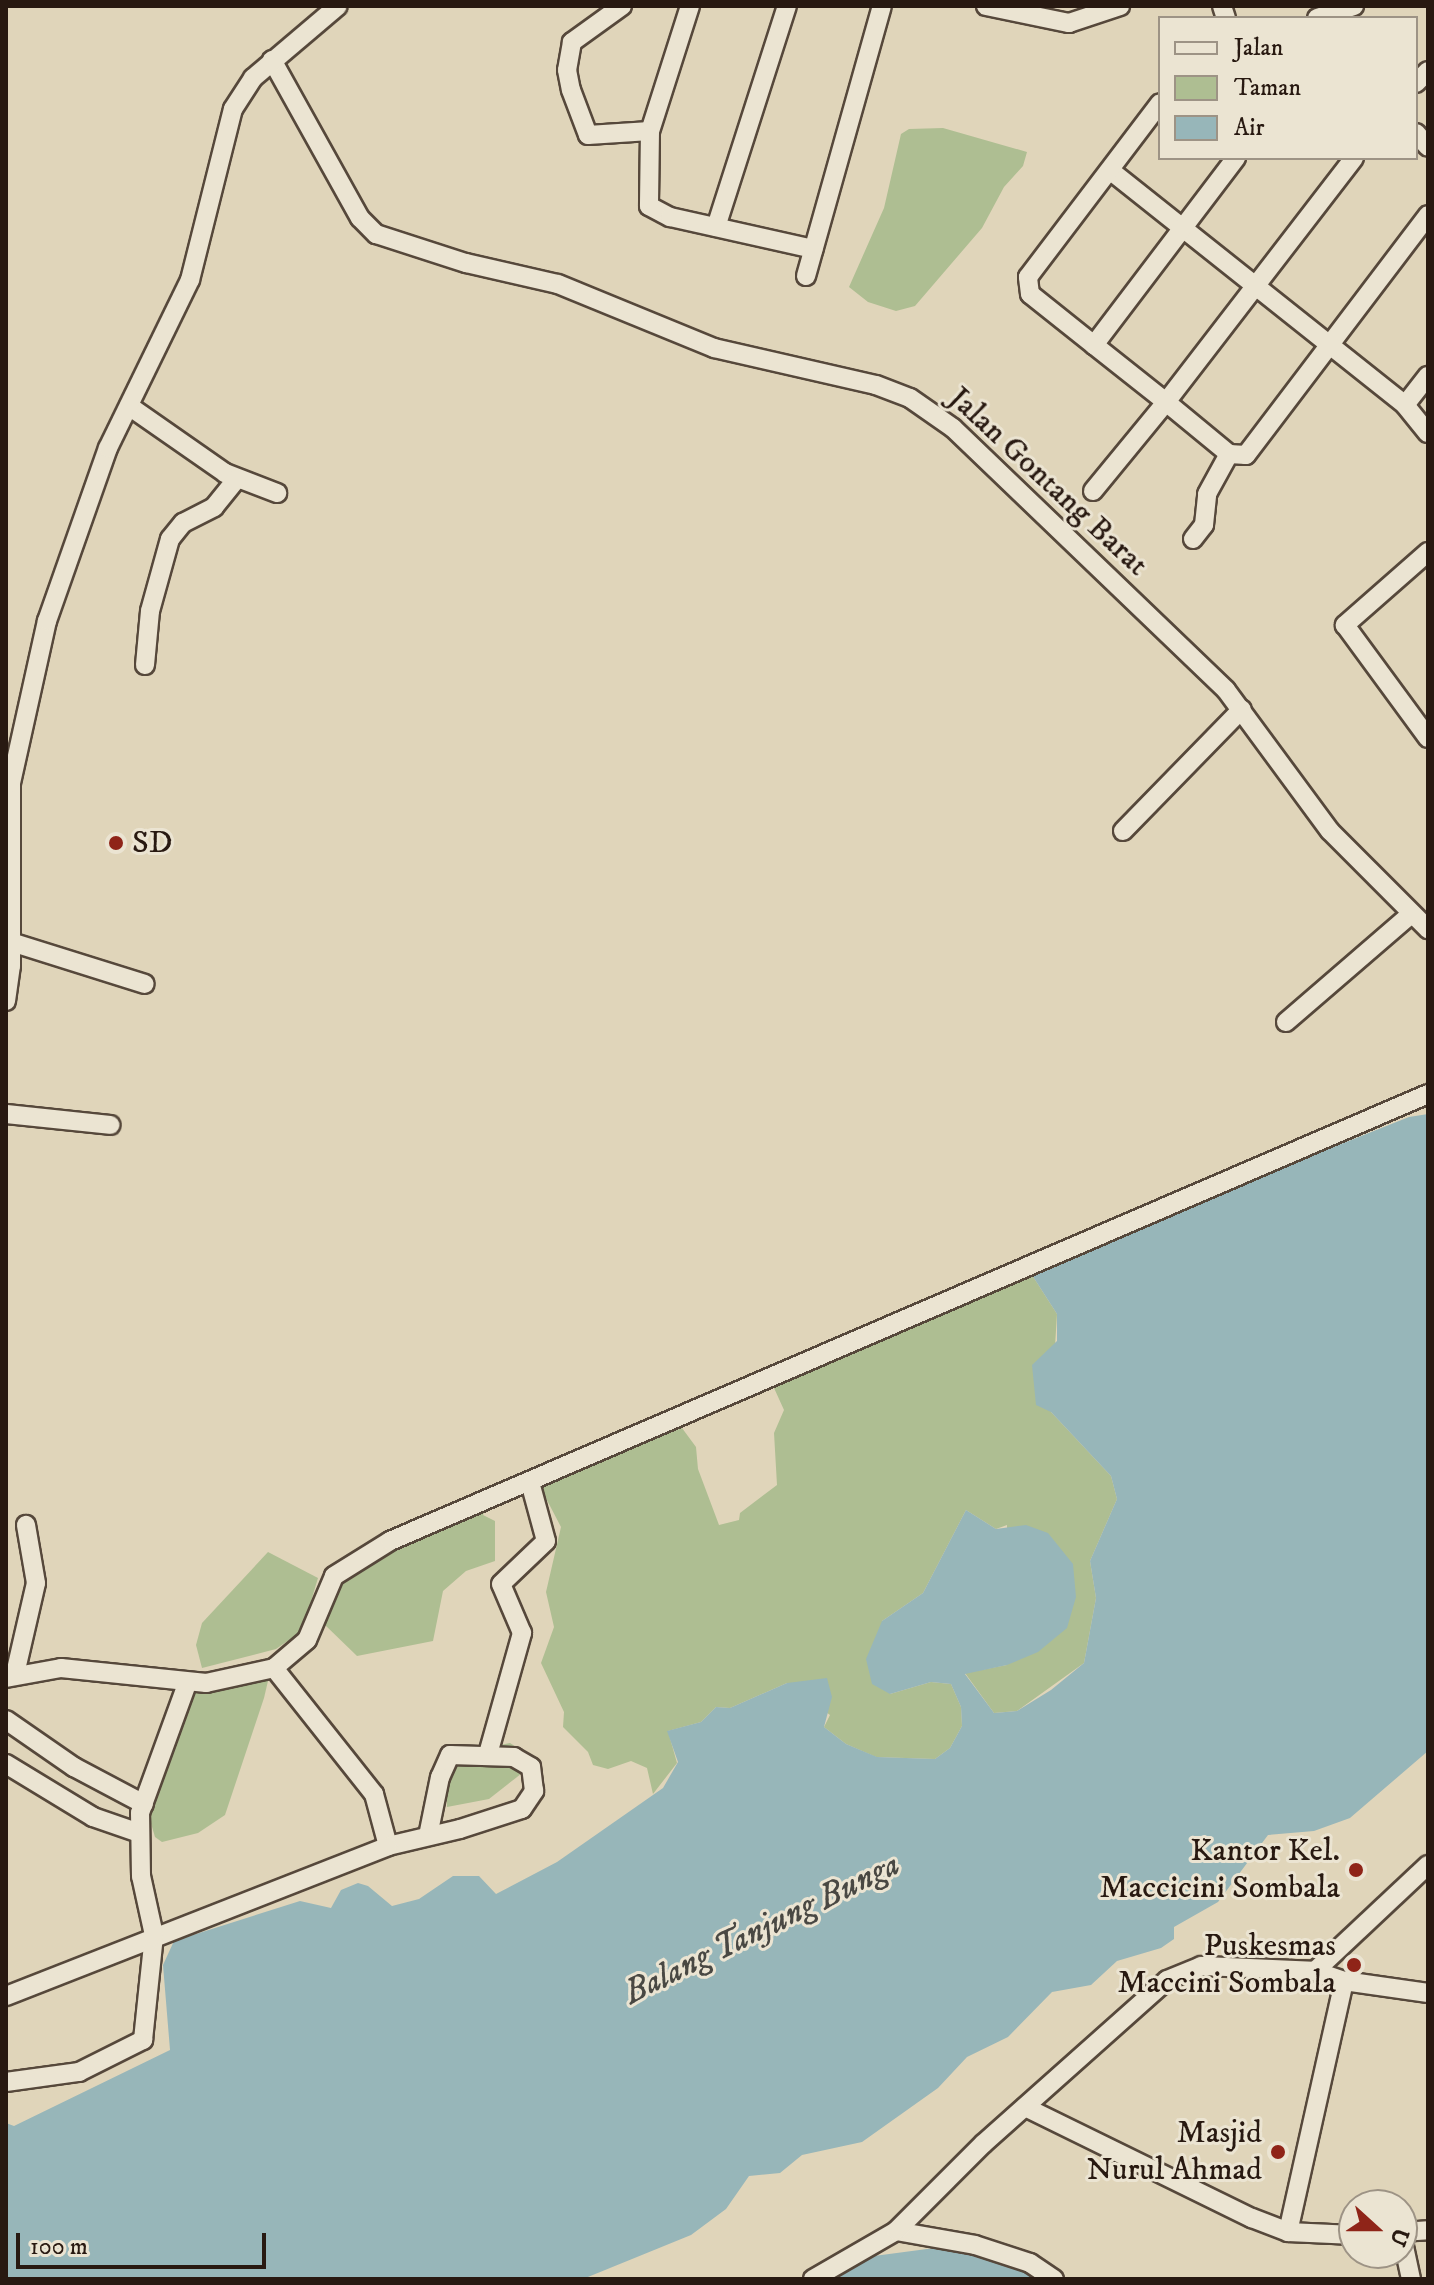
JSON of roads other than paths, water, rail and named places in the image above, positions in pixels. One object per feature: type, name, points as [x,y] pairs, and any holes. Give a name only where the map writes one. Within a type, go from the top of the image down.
[{"type":"street","points":[[6,1001],[11,942],[10,816],[18,746],[47,621],[108,448],[190,280],[233,109],[272,60],[338,6]]},
{"type":"street","points":[[622,6],[572,42],[567,70],[571,90],[588,135],[650,131]]},
{"type":"street","points":[[690,6],[650,131],[649,206],[670,217],[813,249]]},
{"type":"street","points":[[716,227],[787,6]]},
{"type":"street","points":[[806,276],[882,6]]},
{"type":"street","points":[[986,6],[1027,11],[1069,23],[1120,6]]},
{"type":"street","points":[[1325,14],[1354,6]]},
{"type":"street","name":"Jalan Gontang Barat","points":[[272,60],[360,218],[376,234],[466,263],[558,284],[714,348],[910,398],[953,428],[1242,709],[1330,831],[1410,915],[1428,929]]},
{"type":"street","points":[[1158,106],[1027,284],[1037,301],[1229,454],[1246,455],[1428,215]]},
{"type":"street","points":[[1094,345],[1235,160]]},
{"type":"street","points":[[1093,491],[1166,402],[1352,160]]},
{"type":"street","points":[[1111,171],[1333,344],[1405,405],[1428,433]]},
{"type":"street","points":[[1405,405],[1428,376]]},
{"type":"street","points":[[129,406],[237,479],[277,493]]},
{"type":"street","points":[[1193,539],[1204,525],[1207,494],[1229,454]]},
{"type":"street","points":[[145,665],[150,611],[170,539],[183,523],[214,507],[237,479]]},
{"type":"street","points":[[1426,730],[1345,625],[1428,552]]},
{"type":"street","points":[[1123,831],[1242,709]]},
{"type":"street","points":[[1286,1022],[1410,915]]},
{"type":"street","points":[[11,942],[145,984]]},
{"type":"street","points":[[26,1525],[36,1583],[10,1676],[61,1668],[187,1684],[274,1668],[299,1652],[334,1576],[348,1562],[1302,1144],[1428,1094]]},
{"type":"street","points":[[6,1114],[110,1125]]},
{"type":"street","points":[[488,1754],[522,1633],[501,1584],[546,1541],[530,1482]]},
{"type":"street","points":[[274,1668],[374,1794],[388,1846]]},
{"type":"street","points":[[6,2082],[79,2072],[143,2040],[154,1935],[141,1876],[139,1833],[144,1804],[187,1684]]},
{"type":"street","points":[[6,1720],[74,1767],[144,1804]]},
{"type":"street","points":[[6,1996],[154,1935],[388,1846],[428,1836],[504,1817],[527,1805],[535,1782],[531,1767],[514,1757],[488,1754],[446,1759],[428,1836]]},
{"type":"street","points":[[6,1764],[93,1817],[139,1833]]},
{"type":"street","points":[[1315,1971],[1428,1865]]},
{"type":"street","points":[[813,2279],[896,2231],[1117,2020],[1185,1970],[1201,1966],[1315,1971],[1344,1981],[1428,1993]]},
{"type":"street","points":[[1288,2232],[1344,1981]]},
{"type":"street","points":[[1025,2107],[1288,2232],[1338,2234]]},
{"type":"street","points":[[896,2231],[975,2245],[1030,2263],[1054,2279]]},
{"type":"water","name":"Balang Tanjung Bunga","points":[[1428,1114],[1428,1751],[1350,1818],[1314,1831],[1268,1835],[1218,1902],[1174,1927],[1174,1939],[1161,1948],[1117,1961],[1091,1985],[1052,1992],[1008,2037],[967,2057],[938,2088],[862,2142],[802,2155],[780,2173],[749,2176],[726,2209],[691,2235],[583,2279],[6,2279],[6,2123],[14,2126],[170,2050],[163,1965],[174,1941],[300,1901],[331,1908],[341,1890],[358,1883],[368,1886],[392,1906],[419,1899],[453,1876],[479,1876],[496,1894],[557,1862],[663,1788],[678,1762],[667,1731],[701,1722],[716,1707],[730,1708],[787,1683],[827,1678],[832,1697],[824,1727],[846,1744],[877,1757],[935,1759],[950,1748],[962,1726],[961,1707],[951,1684],[931,1682],[890,1694],[872,1684],[866,1659],[882,1621],[923,1593],[966,1510],[996,1529],[1026,1525],[1048,1533],[1073,1564],[1076,1597],[1067,1628],[1038,1652],[1007,1665],[965,1674],[994,1713],[1017,1711],[1051,1690],[1084,1663],[1096,1598],[1090,1561],[1117,1499],[1111,1476],[1051,1412],[1036,1405],[1032,1365],[1057,1341],[1057,1314],[1032,1275],[1228,1189],[1409,1117]]},
{"type":"water","points":[[942,2247],[1015,2265],[1037,2279],[830,2279],[874,2256]]},
{"type":"place","name":"SD","points":[[116,843]]},
{"type":"place","name":"Kantor Kel. Maccicini Sombala","points":[[1356,1870]]},
{"type":"place","name":"Puskesmas Maccini Sombala","points":[[1354,1965]]},
{"type":"place","name":"Masjid Nurul Ahmad","points":[[1278,2152]]}]
